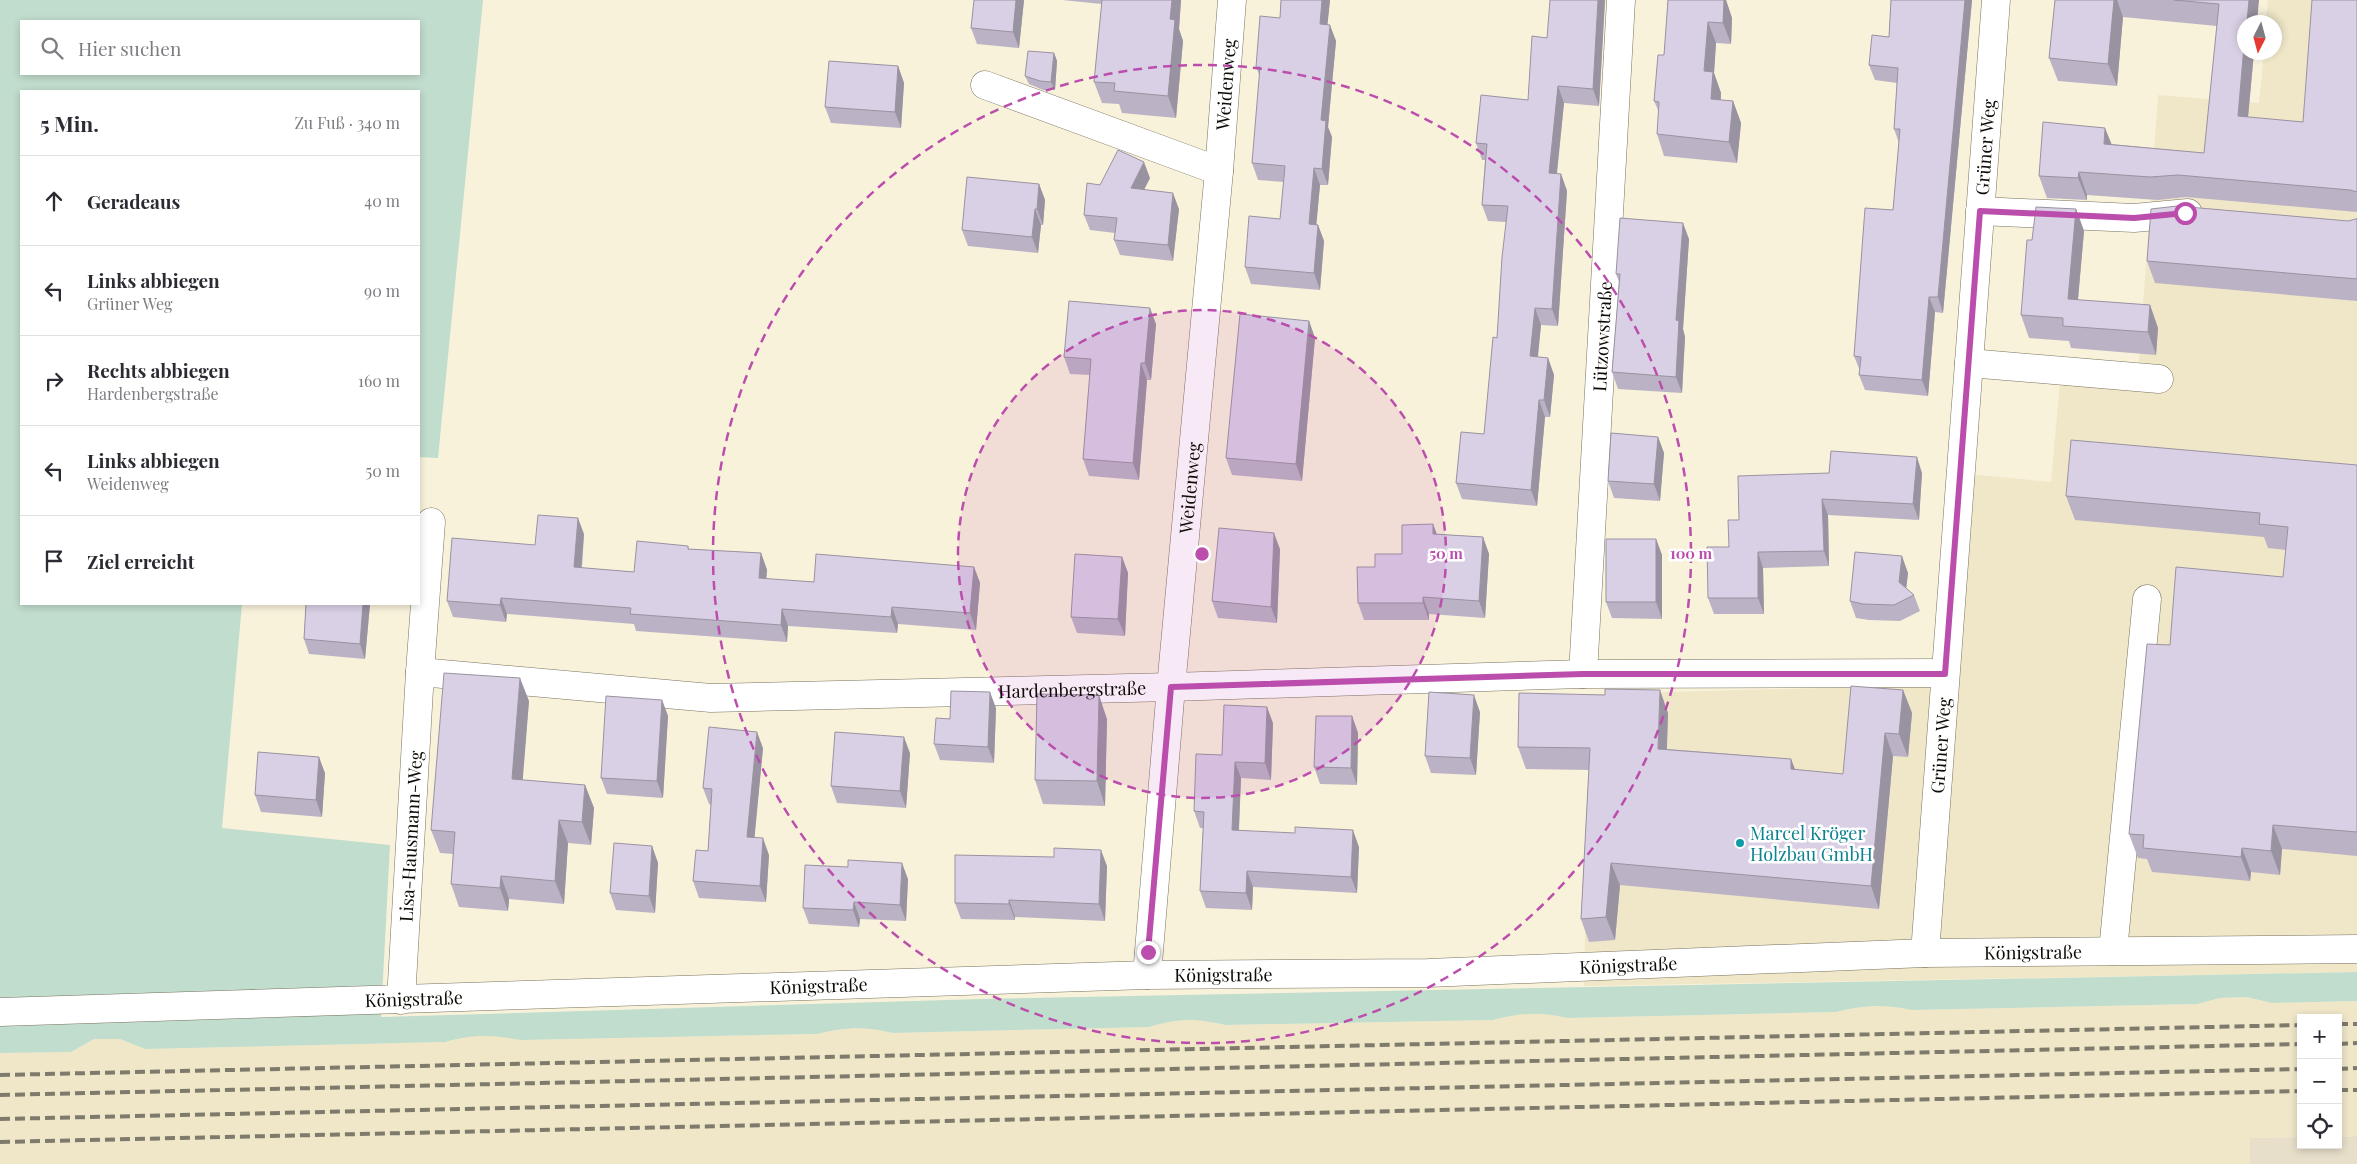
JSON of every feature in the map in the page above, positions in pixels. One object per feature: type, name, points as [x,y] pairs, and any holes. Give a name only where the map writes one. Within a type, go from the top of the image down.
[{"type":"street","name":"Weidenweg","points":[[1147,975],[1171,687],[1219,171],[1232,0]]},
{"type":"street","name":"Lützowstraße","points":[[1583,674],[1621,0]]},
{"type":"street","name":"Grüner Weg","points":[[1925,953],[1996,0]]},
{"type":"street","points":[[985,85],[1219,171]]},
{"type":"street","points":[[1980,211],[2134,218],[2185,213],[2214,215]]},
{"type":"street","points":[[1969,363],[2159,379]]},
{"type":"street","name":"Lisa-Hausmann-Weg","points":[[400,1000],[431,522]]},
{"type":"street","points":[[2113,951],[2147,599]]},
{"type":"street","name":"Hardenbergstraße","points":[[420,672],[711,698],[1171,687],[1583,674],[1945,674]]},
{"type":"street","name":"Königstraße","points":[[0,1012],[1147,975],[1428,973],[1925,953],[2357,949]]},
{"type":"shaded area","points":[[2268,0],[2357,0],[2357,972],[1584,986],[1590,694],[1938,685],[1957,473],[2051,482],[2061,370],[2138,375],[2158,95],[2259,103],[2263,60],[2282,60],[2282,15],[2267,15]]},
{"type":"shaded area","points":[[2246,997],[2272,1003],[2357,1001],[2357,1136],[2342,1137],[2342,1014],[2297,1014],[2297,1137],[2250,1138],[2250,1164],[0,1164],[0,1053],[71,1052],[94,1039],[120,1039],[145,1049],[445,1042],[469,1036],[494,1035],[521,1040],[817,1034],[842,1028],[867,1027],[893,1033],[1149,1027],[1174,1020],[1201,1019],[1225,1025],[1493,1020],[1518,1014],[1544,1012],[1568,1018],[1836,1012],[1861,1006],[1887,1005],[1912,1010],[2196,1004],[2220,998]]},
{"type":"shaded area","points":[[2357,1136],[2357,1164],[2250,1164],[2250,1138],[2297,1137],[2297,1149],[2342,1149],[2342,1137]]},
{"type":"green space","points":[[0,0],[483,0],[438,458],[420,457],[420,90],[20,90],[20,605],[242,605],[222,828],[390,845],[381,1017],[981,999],[2357,972],[2357,1001],[2272,1003],[2246,997],[2220,998],[2197,1004],[1912,1010],[1874,1006],[1836,1012],[1568,1018],[1548,1014],[1530,1014],[1493,1020],[1225,1025],[1187,1020],[1149,1027],[893,1033],[855,1028],[817,1034],[521,1040],[483,1036],[445,1042],[145,1049],[120,1039],[94,1039],[71,1052],[0,1053]]},
{"type":"building","points":[[974,0],[1016,0],[1013,32],[971,28]]},
{"type":"building","points":[[1102,0],[1172,0],[1170,19],[1175,20],[1168,96],[1114,91],[1115,83],[1094,82]]},
{"type":"building","points":[[1281,0],[1322,0],[1320,24],[1330,25],[1321,120],[1326,121],[1322,169],[1314,168],[1309,224],[1318,225],[1314,273],[1245,267],[1249,216],[1280,219],[1285,166],[1252,163],[1260,67],[1256,67],[1260,16],[1280,18]]},
{"type":"building","points":[[1550,0],[1598,0],[1593,89],[1558,86],[1549,173],[1561,174],[1552,309],[1535,308],[1530,356],[1548,358],[1544,400],[1539,400],[1531,490],[1456,483],[1461,432],[1484,434],[1493,337],[1497,338],[1502,257],[1508,206],[1482,205],[1487,144],[1476,143],[1481,95],[1528,100],[1532,36],[1547,38]]},
{"type":"building","points":[[1668,0],[1724,0],[1723,23],[1708,22],[1704,71],[1713,72],[1711,99],[1733,101],[1729,142],[1657,134],[1659,102],[1654,101],[1658,55],[1664,55]]},
{"type":"building","points":[[1891,0],[1965,0],[1938,297],[1929,297],[1922,380],[1859,375],[1861,357],[1854,356],[1865,208],[1893,210],[1900,129],[1894,129],[1898,68],[1869,65],[1872,35],[1889,37]]},
{"type":"building","points":[[2055,0],[2114,0],[2108,64],[2049,58]]},
{"type":"building","points":[[2174,0],[2249,0],[2248,15],[2237,15],[2237,60],[2243,60],[2238,116],[2303,122],[2312,0],[2357,0],[2357,192],[2178,175],[2150,177],[2079,172],[2078,178],[2039,176],[2043,122],[2105,128],[2104,144],[2204,153],[2219,4]]},
{"type":"building","points":[[1028,51],[1054,53],[1051,82],[1025,76]]},
{"type":"building","points":[[829,61],[898,66],[895,112],[825,107]]},
{"type":"building","points":[[1118,150],[1144,162],[1131,188],[1173,193],[1168,245],[1114,240],[1117,218],[1084,215],[1087,183],[1100,185]]},
{"type":"building","points":[[967,177],[1039,184],[1032,237],[962,230]]},
{"type":"building","points":[[2177,206],[2348,221],[2357,218],[2357,279],[2147,261],[2151,209]]},
{"type":"building","points":[[2036,207],[2076,209],[2068,299],[2150,305],[2148,332],[2063,326],[2063,318],[2021,315],[2027,240],[2032,240]]},
{"type":"building","points":[[1620,218],[1683,223],[1676,320],[1679,321],[1676,377],[1612,372],[1620,274],[1616,274]]},
{"type":"building","points":[[1069,301],[1150,308],[1145,363],[1141,363],[1133,463],[1083,459],[1091,359],[1064,357]]},
{"type":"building","points":[[1240,314],[1309,321],[1296,464],[1226,458]]},
{"type":"building","points":[[1611,433],[1658,437],[1654,484],[1608,481]]},
{"type":"building","points":[[2071,440],[2357,465],[2357,832],[2273,825],[2271,851],[2242,848],[2241,857],[2143,848],[2144,835],[2129,834],[2147,644],[2170,645],[2176,567],[2283,577],[2288,527],[2259,524],[2260,513],[2066,496]]},
{"type":"building","points":[[1831,451],[1917,457],[1913,504],[1822,499],[1824,551],[1758,552],[1758,598],[1708,598],[1707,547],[1729,547],[1728,520],[1739,520],[1738,476],[1829,473]]},
{"type":"building","points":[[538,515],[578,518],[574,567],[634,572],[637,541],[688,546],[688,549],[761,553],[759,578],[814,582],[816,554],[974,567],[970,613],[892,607],[891,617],[782,609],[781,625],[630,614],[631,608],[501,598],[500,605],[447,601],[452,538],[535,545]]},
{"type":"building","points":[[1433,524],[1433,534],[1483,537],[1479,601],[1423,597],[1423,603],[1358,603],[1357,567],[1375,567],[1375,554],[1402,554],[1402,525]]},
{"type":"building","points":[[1219,528],[1274,533],[1271,607],[1212,601]]},
{"type":"building","points":[[1606,539],[1656,539],[1656,602],[1606,602]]},
{"type":"building","points":[[1855,552],[1902,556],[1899,582],[1914,595],[1894,605],[1863,604],[1850,601]]},
{"type":"building","points":[[1075,554],[1122,557],[1118,619],[1071,617]]},
{"type":"building","points":[[306,605],[363,605],[360,644],[304,639]]},
{"type":"building","points":[[444,673],[520,678],[512,779],[585,785],[582,822],[559,820],[555,881],[501,876],[500,888],[451,884],[455,832],[431,830]]},
{"type":"building","points":[[1851,686],[1903,690],[1899,734],[1885,733],[1871,886],[1611,863],[1606,917],[1581,919],[1590,748],[1518,747],[1519,693],[1605,695],[1605,689],[1660,690],[1658,749],[1791,759],[1791,769],[1843,774]]},
{"type":"building","points":[[951,691],[990,692],[988,747],[934,744],[936,718],[950,719]]},
{"type":"building","points":[[1429,692],[1474,695],[1470,758],[1425,756]]},
{"type":"building","points":[[1037,694],[1099,695],[1097,781],[1035,780]]},
{"type":"building","points":[[606,696],[662,700],[657,781],[601,778]]},
{"type":"building","points":[[1224,705],[1267,707],[1265,763],[1235,762],[1232,830],[1295,833],[1295,827],[1353,830],[1351,877],[1247,871],[1246,893],[1200,891],[1204,812],[1194,811],[1196,754],[1222,755]]},
{"type":"building","points":[[1316,716],[1352,716],[1351,768],[1314,767]]},
{"type":"building","points":[[709,727],[757,732],[747,837],[763,838],[760,886],[693,881],[696,850],[708,851],[712,789],[703,788]]},
{"type":"building","points":[[835,732],[904,737],[900,791],[831,786]]},
{"type":"building","points":[[258,752],[319,757],[316,800],[255,795]]},
{"type":"building","points":[[614,843],[652,846],[649,896],[610,893]]},
{"type":"building","points":[[1054,848],[1101,850],[1099,904],[1009,900],[1009,904],[955,903],[955,855],[1054,857]]},
{"type":"building","points":[[848,860],[902,863],[900,905],[854,902],[853,910],[803,908],[805,865],[848,867]]},
{"type":"railway","points":[[2342,1024],[2357,1024]]},
{"type":"railway","points":[[0,1075],[2297,1025]]},
{"type":"railway","points":[[2342,1044],[2357,1043]]},
{"type":"railway","points":[[0,1095],[2297,1044]]},
{"type":"railway","points":[[2342,1069],[2357,1068]]},
{"type":"railway","points":[[0,1119],[2297,1069]]},
{"type":"railway","points":[[2342,1090],[2357,1090]]},
{"type":"railway","points":[[0,1142],[2297,1091]]},
{"type":"place","name":"Marcel Kröger Holzbau GmbH","points":[[1740,843]]},
{"type":"route","points":[[1148,952],[1171,687],[1583,674],[1945,674],[1980,211],[2134,218],[2185,213]]}]
